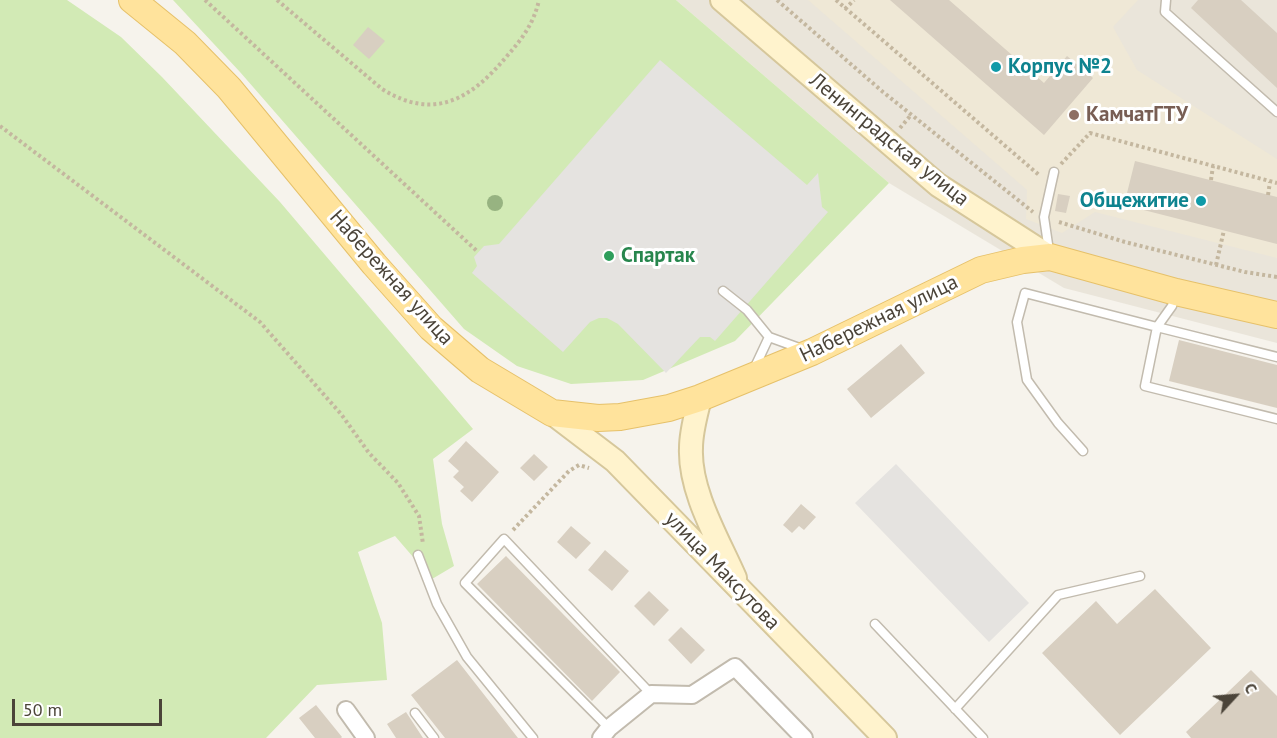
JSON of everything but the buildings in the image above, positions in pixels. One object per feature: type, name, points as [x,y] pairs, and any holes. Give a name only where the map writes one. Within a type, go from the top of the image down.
[{"type":"main road","name":"Набережная улица","points":[[132,0],[185,43],[229,88],[381,272],[431,328],[480,370],[552,413],[598,418],[620,417],[669,408],[700,398],[812,352],[981,270],[1023,260],[1050,257]]},
{"type":"main road","name":"Ленинградская улица","points":[[722,0],[938,185],[1050,257],[1176,292],[1277,315]]},
{"type":"main road","points":[[700,398],[690,450],[695,486],[740,591]]},
{"type":"main road","name":"улица Максутова","points":[[552,413],[615,461],[885,738]]},
{"type":"street","points":[[605,733],[651,694],[692,694],[735,667],[804,738]]},
{"type":"street","points":[[346,710],[366,738]]},
{"type":"lane","points":[[1166,0],[1165,12],[1277,112]]},
{"type":"lane","points":[[1050,257],[1044,217],[1054,172]]},
{"type":"lane","points":[[723,291],[747,310],[762,326],[768,337],[812,352]]},
{"type":"lane","points":[[1083,451],[1058,423],[1027,380],[1017,322],[1025,292],[1277,357]]},
{"type":"lane","points":[[1176,292],[1172,306],[1157,327],[1145,386],[1277,419]]},
{"type":"lane","points":[[750,378],[768,337]]},
{"type":"lane","points":[[605,733],[465,584],[504,540],[651,694]]},
{"type":"lane","points":[[421,554],[437,604],[467,657],[533,738]]},
{"type":"lane","points":[[955,709],[1058,595],[1140,576]]},
{"type":"lane","points":[[875,624],[983,738]]},
{"type":"lane","points":[[415,713],[434,738]]},
{"type":"path","points":[[205,0],[478,252]]},
{"type":"path","points":[[277,0],[382,89],[412,102],[431,104],[461,97],[472,92],[485,81],[527,32],[535,15],[538,0]]},
{"type":"path","points":[[777,0],[911,115],[1035,214],[1125,242],[1277,278]]},
{"type":"path","points":[[836,0],[1051,185]]},
{"type":"path","points":[[845,9],[854,0]]},
{"type":"path","points":[[898,131],[911,115]]},
{"type":"path","points":[[0,126],[260,322],[341,414],[369,453],[398,483],[419,516],[421,554]]},
{"type":"path","points":[[1054,172],[1090,133],[1277,183]]},
{"type":"path","points":[[1211,180],[1213,166]]},
{"type":"path","points":[[1268,195],[1270,182]]},
{"type":"path","points":[[1216,265],[1224,230]]},
{"type":"path","points":[[504,540],[569,471],[579,465],[592,469]]},
{"type":"shaded area","points":[[676,0],[1277,0],[1277,343],[1064,288],[889,183]]},
{"type":"shaded area","name":"КамчатГТУ","points":[[808,0],[1138,0],[1113,27],[1137,70],[1277,159],[1277,258],[1095,212],[1062,233],[1026,219],[1027,190]]},
{"type":"shaded area","points":[[660,60],[807,185],[818,173],[822,207],[828,212],[715,341],[710,337],[700,337],[666,373],[618,324],[607,318],[599,318],[590,322],[563,352],[472,273],[477,266],[474,257],[484,246],[499,244]]},
{"type":"shaded area","points":[[896,464],[1029,603],[989,642],[855,503]]},
{"type":"green space","points":[[0,0],[67,0],[121,37],[280,202],[473,429],[433,459],[442,524],[454,566],[432,579],[395,536],[358,552],[382,623],[387,680],[317,685],[266,738],[0,738]]},
{"type":"green space","name":"Спартак","points":[[173,0],[676,0],[889,183],[735,341],[643,380],[571,384],[517,366],[464,329],[240,72]]},
{"type":"place","name":"Корпус №2","points":[[996,67]]},
{"type":"place","name":"КамчатГТУ","points":[[1074,115]]},
{"type":"place","name":"Общежитие","points":[[1201,201]]},
{"type":"place","name":"Спартак","points":[[609,256]]}]
